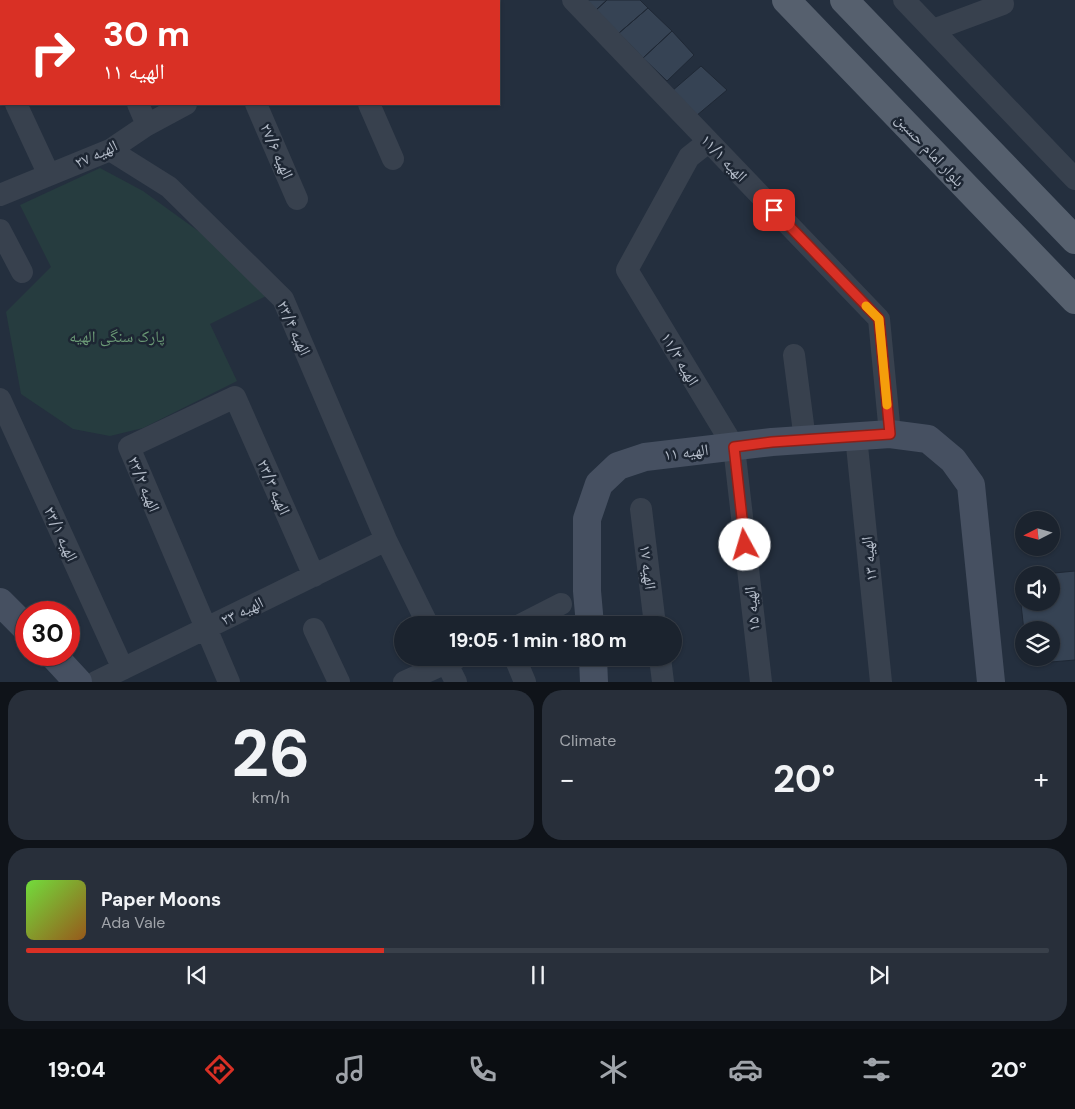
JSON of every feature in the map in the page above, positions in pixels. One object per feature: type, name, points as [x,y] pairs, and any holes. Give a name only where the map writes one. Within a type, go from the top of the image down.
[{"type":"main road","name":"بلوار امام حسین","points":[[786,0],[1075,300]]},
{"type":"main road","points":[[844,0],[1075,240]]},
{"type":"street","name":"الهیه ۱۱/۱","points":[[573,0],[879,319],[890,434]]},
{"type":"street","points":[[904,0],[1075,179]]},
{"type":"street","points":[[933,30],[1003,4],[1002,0]]},
{"type":"street","points":[[16,105],[49,175]]},
{"type":"street","points":[[138,105],[147,125]]},
{"type":"street","name":"الهیه ۲۷","points":[[0,195],[110,150],[147,125],[184,105]]},
{"type":"street","name":"الهیه ۲۷/۶","points":[[256,105],[297,199]]},
{"type":"street","points":[[369,105],[393,159]]},
{"type":"street","name":"الهیه ۱۱/۳","points":[[708,142],[689,157],[627,270],[734,447]]},
{"type":"street","name":"الهیه ۲۳/۴","points":[[110,150],[169,187],[283,299],[386,540],[424,616]]},
{"type":"street","points":[[0,230],[22,272]]},
{"type":"street","points":[[794,355],[805,440]]},
{"type":"street","name":"الهیه ۲۳/۳","points":[[235,397],[314,576]]},
{"type":"street","name":"الهیه ۲۳/۲","points":[[206,629],[129,447],[235,397]]},
{"type":"street","name":"الهیه ۲۳/۱","points":[[0,399],[9,444],[123,668]]},
{"type":"street","name":"الهیه ۱۱","points":[[589,616],[587,591],[587,518],[599,484],[618,466],[645,457],[805,440],[890,434],[928,439],[953,460],[971,485],[991,682]]},
{"type":"street","name":"الهیه ۱۳","points":[[856,436],[882,682]]},
{"type":"street","name":"الهیه ۱۵","points":[[734,447],[761,682]]},
{"type":"street","name":"الهیه ۱۷","points":[[641,509],[654,616]]},
{"type":"street","name":"الهیه ۲۳","points":[[96,682],[386,540]]},
{"type":"street","points":[[0,602],[15,617]]},
{"type":"street","points":[[538,616],[561,604]]},
{"type":"street","points":[[206,629],[229,682]]},
{"type":"street","points":[[314,630],[339,682]]},
{"type":"street","points":[[63,666],[78,682]]},
{"type":"street","points":[[404,682],[448,666]]},
{"type":"street","points":[[519,666],[526,682]]},
{"type":"street","points":[[593,666],[594,682]]},
{"type":"street","points":[[661,666],[663,682]]},
{"type":"green space","name":"پارک سنگی الهیه","points":[[100,168],[143,191],[223,249],[266,296],[210,324],[237,381],[143,428],[110,436],[73,429],[21,394],[6,312],[51,267],[20,205]]},
{"type":"building","points":[[586,0],[607,0],[596,10]]},
{"type":"building","points":[[607,0],[640,0],[648,8],[619,33],[596,10]]},
{"type":"building","points":[[648,8],[672,31],[643,58],[619,33]]},
{"type":"building","points":[[672,31],[694,55],[667,81],[643,58]]},
{"type":"building","points":[[701,66],[727,90],[696,116],[672,91]]},
{"type":"building","points":[[1075,571],[1075,660],[1060,661],[1060,621],[1023,621],[1022,611],[1060,611],[1060,572]]},
{"type":"slow traffic","points":[[866,306],[879,319],[887,405]]},
{"type":"route","points":[[745,545],[734,447],[772,442],[890,434],[879,319],[774,210]]}]
